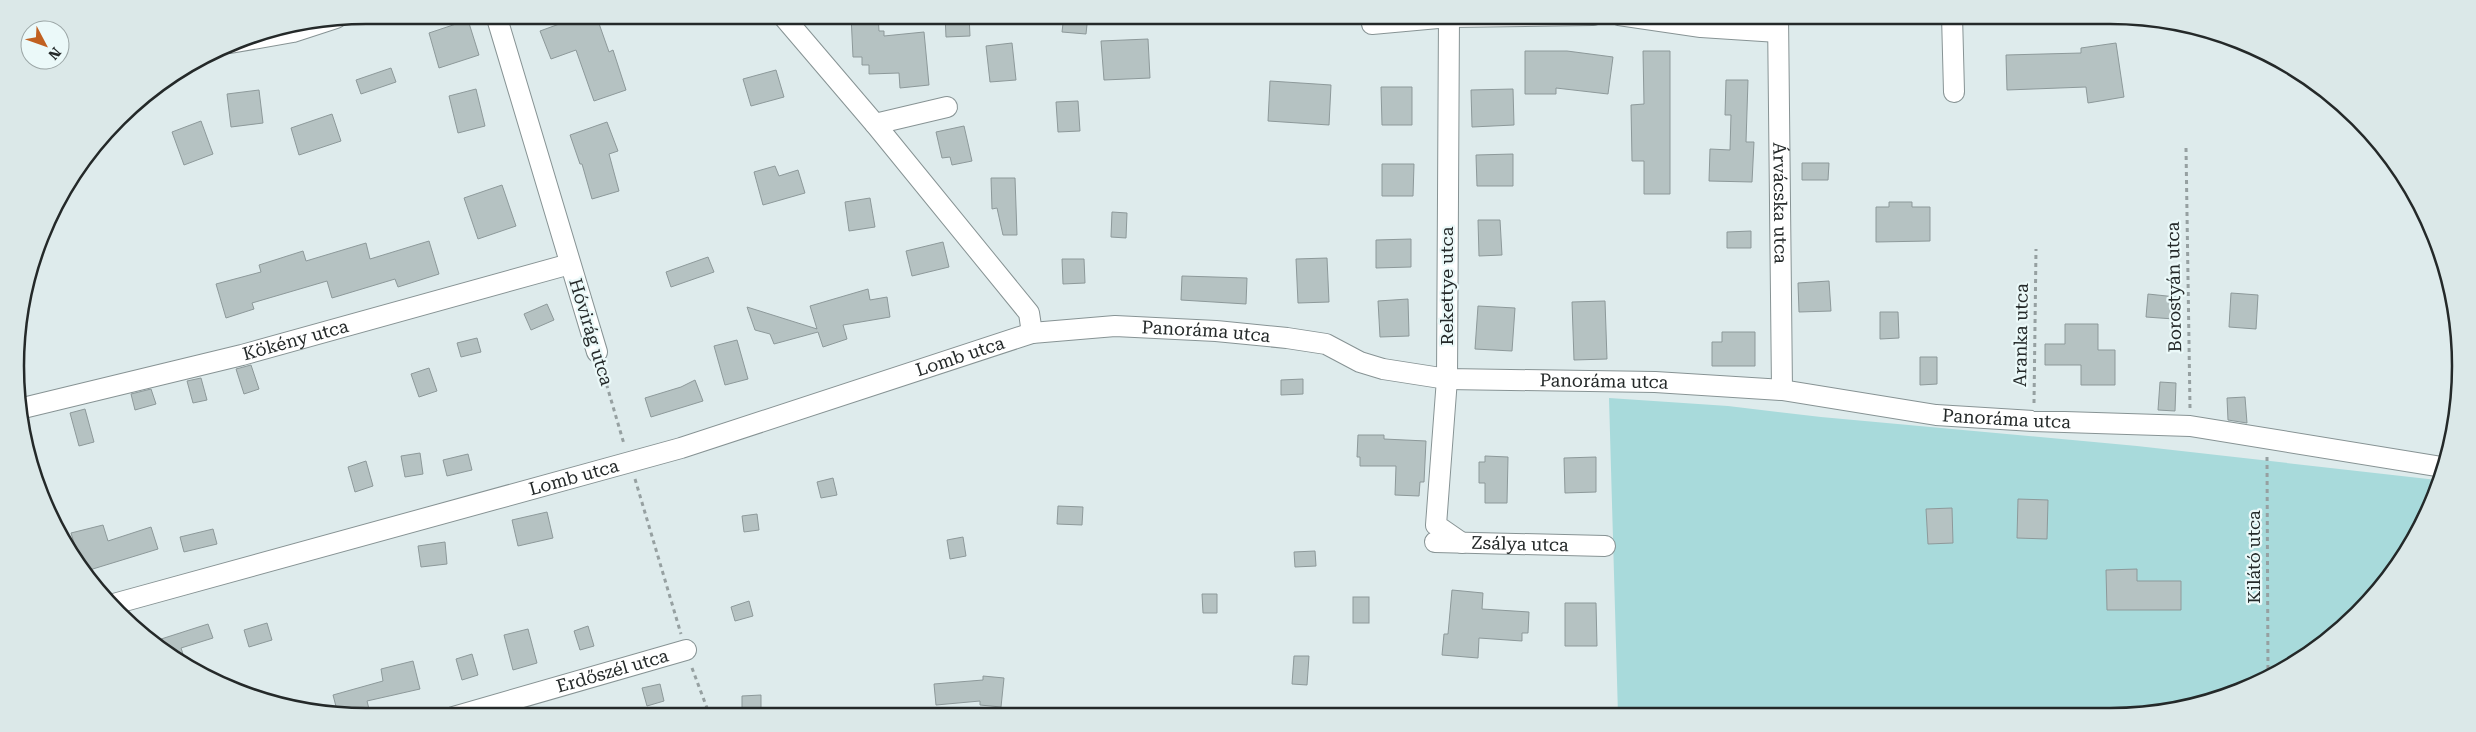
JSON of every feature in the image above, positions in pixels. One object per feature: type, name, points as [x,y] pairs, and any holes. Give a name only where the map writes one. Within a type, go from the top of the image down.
[{"type":"street","name":"Hóvirág utca","points":[[499,24],[597,352]]},
{"type":"street","points":[[790,24],[875,124],[1029,313],[1032,332]]},
{"type":"street","name":"Rekettye utca","points":[[1449,24],[1447,378],[1436,525],[1462,543]]},
{"type":"street","points":[[1680,24],[1701,27],[1759,24]]},
{"type":"street","name":"Árvácska utca","points":[[1778,24],[1782,390]]},
{"type":"street","points":[[1952,24],[1954,92]]},
{"type":"street","points":[[281,34],[299,30]]},
{"type":"street","points":[[875,124],[947,107]]},
{"type":"street","name":"Kökény utca","points":[[27,407],[242,355],[570,264]]},
{"type":"street","name":"Panoráma utca","points":[[1032,332],[1115,326],[1216,331],[1326,344],[1360,362],[1382,369],[1447,378],[1655,382],[1782,390],[1936,415],[2034,421],[2190,426],[2437,466]]},
{"type":"street","name":"Lomb utca","points":[[119,603],[629,460],[681,448],[1032,332]]},
{"type":"street","name":"Zsálya utca","points":[[1435,542],[1605,546]]},
{"type":"street","name":"Erdőszél utca","points":[[484,708],[686,650]]},
{"type":"path","name":"Borostyán utca","points":[[2186,148],[2190,426]]},
{"type":"path","name":"Aranka utca","points":[[2034,421],[2036,249]]},
{"type":"path","name":"Hóvirág utca","points":[[597,352],[686,650],[707,708]]},
{"type":"path","name":"Kilátó utca","points":[[2267,439],[2268,669]]},
{"type":"shaded area","points":[[1609,398],[1728,406],[1821,417],[2137,446],[2433,480],[2417,517],[2395,556],[2367,592],[2336,623],[2300,651],[2261,673],[2199,697],[2132,708],[1618,708]]},
{"type":"building","points":[[456,24],[469,24],[479,55],[439,68],[429,33]]},
{"type":"building","points":[[559,24],[599,24],[609,52],[613,50],[626,90],[594,101],[576,50],[551,59],[540,31]]},
{"type":"building","points":[[851,24],[879,24],[879,31],[884,31],[884,36],[924,32],[929,85],[900,88],[899,73],[869,74],[869,65],[862,65],[862,57],[853,57]]},
{"type":"building","points":[[945,24],[969,24],[970,36],[946,37]]},
{"type":"building","points":[[1063,24],[1087,24],[1086,34],[1062,32]]},
{"type":"building","points":[[1148,39],[1150,78],[1104,80],[1101,41]]},
{"type":"building","points":[[1012,43],[1016,80],[990,82],[986,46]]},
{"type":"building","points":[[2116,43],[2124,97],[2088,103],[2086,87],[2007,90],[2006,55],[2081,53],[2081,48]]},
{"type":"building","points":[[1525,51],[1567,51],[1613,57],[1608,94],[1556,88],[1556,94],[1525,94]]},
{"type":"building","points":[[1643,51],[1670,51],[1670,194],[1644,194],[1644,161],[1632,161],[1631,105],[1644,104]]},
{"type":"building","points":[[391,68],[396,82],[361,94],[356,80]]},
{"type":"building","points":[[776,70],[784,97],[751,106],[743,79]]},
{"type":"building","points":[[1726,80],[1748,80],[1746,142],[1754,142],[1752,182],[1709,181],[1710,149],[1730,150],[1731,115],[1725,115]]},
{"type":"building","points":[[1270,81],[1331,85],[1329,125],[1268,121]]},
{"type":"building","points":[[1381,87],[1412,87],[1412,125],[1382,125]]},
{"type":"building","points":[[476,89],[485,126],[458,133],[449,96]]},
{"type":"building","points":[[1513,89],[1514,125],[1472,127],[1471,90]]},
{"type":"building","points":[[259,90],[263,123],[231,127],[227,94]]},
{"type":"building","points":[[1078,101],[1080,131],[1058,132],[1056,102]]},
{"type":"building","points":[[332,114],[341,141],[299,155],[291,128]]},
{"type":"building","points":[[201,121],[213,154],[184,165],[172,132]]},
{"type":"building","points":[[607,122],[618,151],[609,154],[619,191],[592,199],[582,164],[580,164],[570,135]]},
{"type":"building","points":[[964,126],[972,161],[952,165],[950,157],[942,158],[936,132]]},
{"type":"building","points":[[1513,154],[1513,186],[1477,186],[1476,155]]},
{"type":"building","points":[[1802,163],[1829,163],[1828,180],[1802,180]]},
{"type":"building","points":[[1382,164],[1414,164],[1413,196],[1382,196]]},
{"type":"building","points":[[775,166],[779,176],[798,170],[805,193],[763,205],[754,172]]},
{"type":"building","points":[[991,178],[1015,178],[1017,235],[1003,235],[997,208],[992,209]]},
{"type":"building","points":[[502,185],[516,226],[478,239],[464,198]]},
{"type":"building","points":[[870,198],[875,227],[849,231],[845,202]]},
{"type":"building","points":[[1889,202],[1912,202],[1912,207],[1930,207],[1930,241],[1876,242],[1876,207],[1889,207]]},
{"type":"building","points":[[1112,212],[1127,213],[1126,238],[1111,237]]},
{"type":"building","points":[[1478,220],[1500,220],[1502,255],[1479,256]]},
{"type":"building","points":[[1751,231],[1751,248],[1727,248],[1727,232]]},
{"type":"building","points":[[1411,239],[1411,267],[1376,268],[1376,240]]},
{"type":"building","points":[[429,241],[439,274],[398,287],[395,279],[332,298],[327,281],[252,303],[254,309],[226,318],[216,284],[261,272],[259,265],[303,251],[306,261],[366,243],[370,259]]},
{"type":"building","points":[[943,242],[949,267],[912,276],[906,251]]},
{"type":"building","points":[[708,257],[714,272],[671,287],[666,272]]},
{"type":"building","points":[[1327,258],[1329,302],[1298,303],[1296,259]]},
{"type":"building","points":[[1062,259],[1084,259],[1085,283],[1063,284]]},
{"type":"building","points":[[1182,276],[1247,278],[1246,304],[1181,300]]},
{"type":"building","points":[[1829,281],[1831,311],[1799,312],[1798,283]]},
{"type":"building","points":[[868,289],[870,300],[887,297],[890,317],[843,325],[847,339],[823,347],[818,332],[774,344],[770,334],[755,330],[747,307],[817,329],[810,306]]},
{"type":"building","points":[[2231,293],[2258,295],[2256,329],[2229,327]]},
{"type":"building","points":[[2148,294],[2176,297],[2174,319],[2146,317]]},
{"type":"building","points":[[1408,299],[1409,336],[1380,337],[1378,301]]},
{"type":"building","points":[[1605,301],[1607,359],[1574,360],[1572,302]]},
{"type":"building","points":[[547,304],[554,320],[531,330],[524,314]]},
{"type":"building","points":[[1478,306],[1515,308],[1512,351],[1475,349]]},
{"type":"building","points":[[1880,312],[1898,312],[1899,338],[1880,339]]},
{"type":"building","points":[[2065,324],[2098,324],[2098,350],[2115,350],[2115,385],[2081,385],[2081,365],[2045,365],[2045,344],[2065,344]]},
{"type":"building","points":[[1722,332],[1755,332],[1755,366],[1712,366],[1712,342],[1722,342]]},
{"type":"building","points":[[477,338],[481,352],[461,357],[457,343]]},
{"type":"building","points":[[737,340],[748,379],[725,385],[714,346]]},
{"type":"building","points":[[1920,357],[1937,357],[1937,384],[1920,385]]},
{"type":"building","points":[[251,365],[259,389],[244,394],[236,369]]},
{"type":"building","points":[[429,368],[437,391],[419,397],[411,374]]},
{"type":"building","points":[[201,378],[207,400],[193,403],[187,381]]},
{"type":"building","points":[[1303,379],[1303,394],[1281,395],[1281,380]]},
{"type":"building","points":[[695,380],[703,401],[651,417],[645,398],[681,387]]},
{"type":"building","points":[[2160,382],[2176,383],[2175,411],[2158,410]]},
{"type":"building","points":[[151,389],[156,404],[135,410],[131,394]]},
{"type":"building","points":[[2245,397],[2247,423],[2228,420],[2227,398]]},
{"type":"building","points":[[85,409],[94,442],[79,446],[70,413]]},
{"type":"building","points":[[1358,435],[1384,435],[1384,439],[1426,441],[1424,482],[1420,482],[1419,496],[1395,495],[1396,466],[1360,466],[1360,457],[1357,457]]},
{"type":"building","points":[[420,453],[423,474],[405,477],[401,456]]},
{"type":"building","points":[[468,454],[472,470],[447,476],[443,460]]},
{"type":"building","points":[[1485,456],[1508,457],[1507,503],[1485,503],[1485,483],[1479,483],[1479,462],[1485,462]]},
{"type":"building","points":[[1596,457],[1596,492],[1565,493],[1564,458]]},
{"type":"building","points":[[366,461],[373,486],[355,492],[348,467]]},
{"type":"building","points":[[833,478],[837,495],[821,498],[817,482]]},
{"type":"building","points":[[2018,499],[2048,500],[2047,539],[2017,538]]},
{"type":"building","points":[[1058,506],[1083,507],[1082,525],[1057,524]]},
{"type":"building","points":[[1952,508],[1953,543],[1928,544],[1926,509]]},
{"type":"building","points":[[547,512],[553,538],[518,546],[512,520]]},
{"type":"building","points":[[757,514],[759,530],[744,532],[742,516]]},
{"type":"building","points":[[103,525],[108,541],[151,527],[158,549],[91,570],[75,545],[71,533]]},
{"type":"building","points":[[213,529],[217,544],[184,552],[180,537]]},
{"type":"building","points":[[963,537],[966,556],[950,559],[947,540]]},
{"type":"building","points":[[445,542],[447,564],[421,567],[418,546]]},
{"type":"building","points":[[1315,551],[1316,566],[1295,567],[1294,552]]},
{"type":"building","points":[[2137,569],[2137,581],[2181,581],[2181,610],[2107,610],[2106,570]]},
{"type":"building","points":[[1452,590],[1483,593],[1482,609],[1529,612],[1528,633],[1522,633],[1522,641],[1479,638],[1478,658],[1442,655],[1444,634],[1448,634]]},
{"type":"building","points":[[1202,594],[1217,594],[1217,613],[1203,613]]},
{"type":"building","points":[[1353,597],[1369,597],[1369,623],[1353,623]]},
{"type":"building","points":[[749,601],[753,616],[735,621],[731,607]]},
{"type":"building","points":[[1565,603],[1596,603],[1597,646],[1565,646]]},
{"type":"building","points":[[267,623],[272,640],[249,647],[244,630]]},
{"type":"building","points":[[208,624],[213,638],[181,648],[183,655],[160,639]]},
{"type":"building","points":[[588,626],[594,646],[580,650],[574,631]]},
{"type":"building","points":[[528,629],[537,663],[513,670],[504,635]]},
{"type":"building","points":[[472,654],[478,675],[462,680],[456,659]]},
{"type":"building","points":[[1294,656],[1309,656],[1307,685],[1292,684]]},
{"type":"building","points":[[413,661],[420,689],[367,701],[369,708],[336,707],[333,695],[383,681],[381,669]]},
{"type":"building","points":[[983,676],[1004,678],[1001,707],[980,705],[980,701],[936,705],[934,684],[983,680]]},
{"type":"building","points":[[660,684],[664,701],[647,706],[642,688]]},
{"type":"building","points":[[761,695],[761,708],[742,708],[742,696]]}]
